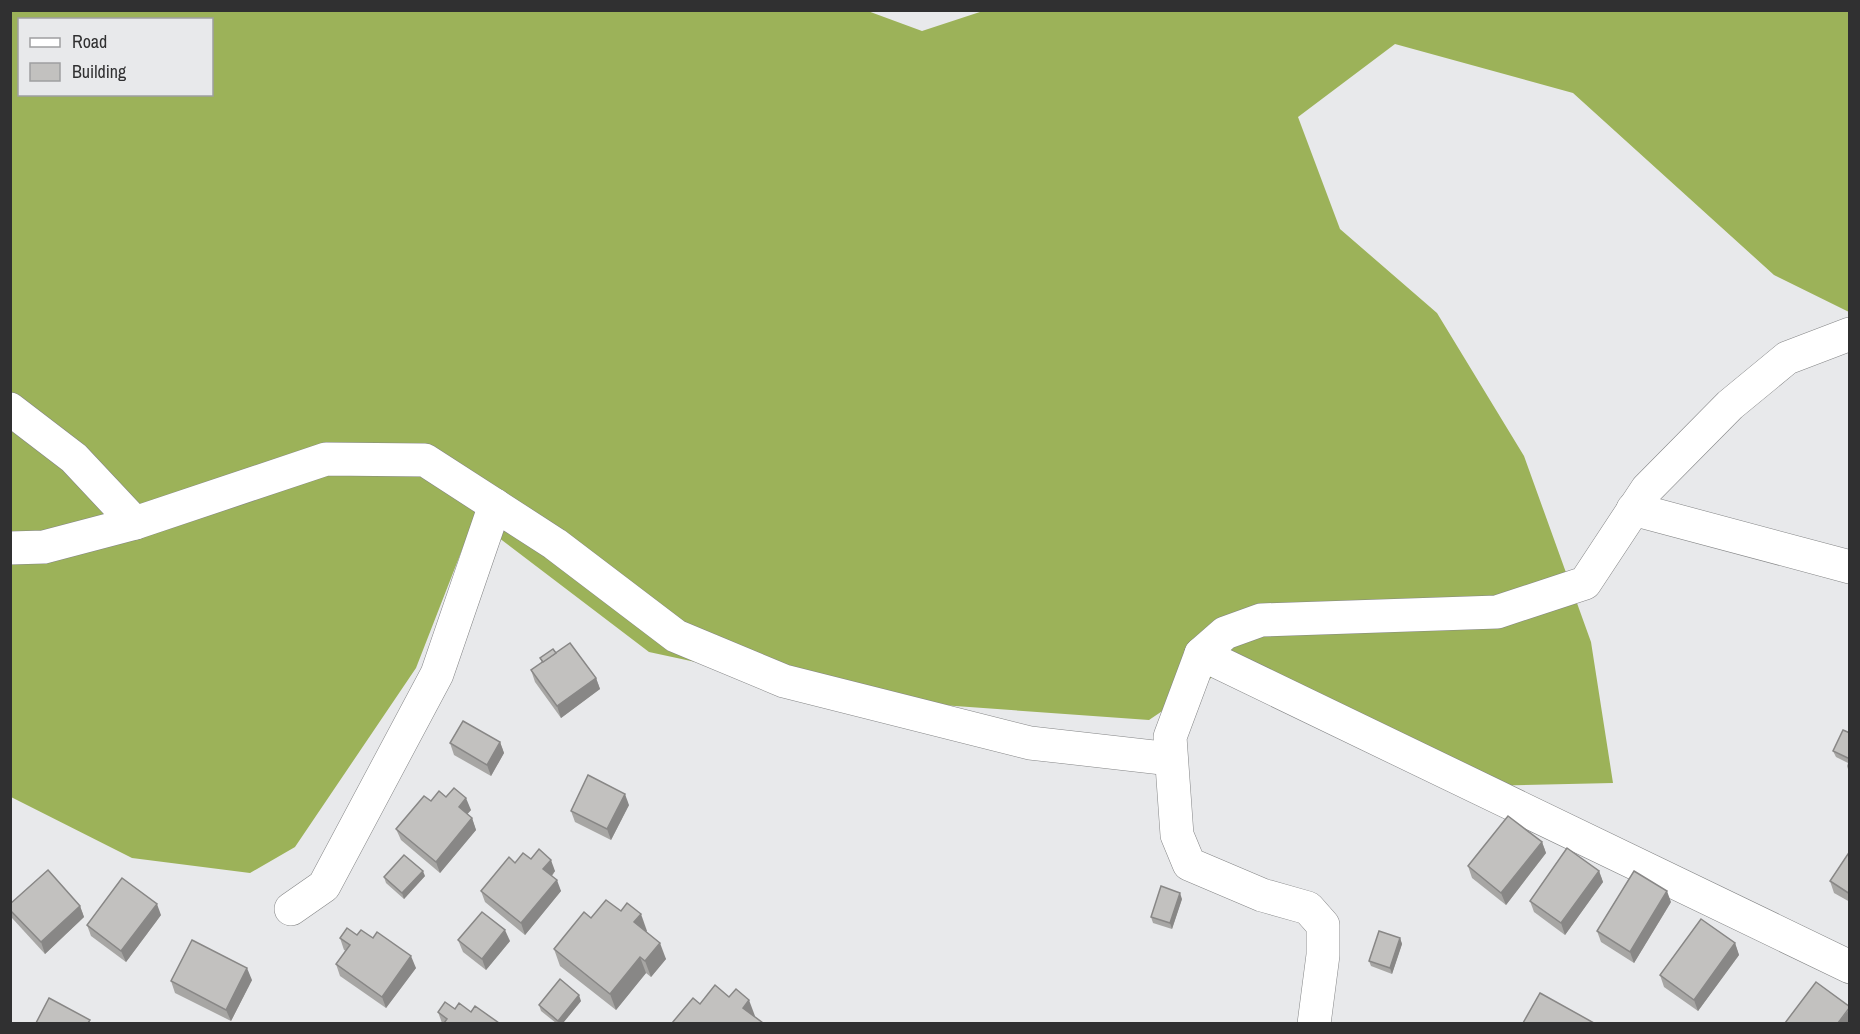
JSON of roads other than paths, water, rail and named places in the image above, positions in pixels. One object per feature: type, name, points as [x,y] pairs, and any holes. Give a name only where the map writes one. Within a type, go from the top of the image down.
[{"type":"street","points":[[1314,1023],[1323,955],[1323,925],[1308,908],[1262,895],[1189,864],[1177,835],[1170,737],[1201,654],[1225,633],[1261,620],[1497,612],[1585,583],[1647,489],[1730,405],[1787,358],[1850,334]]},
{"type":"street","points":[[10,409],[74,458],[135,523]]},
{"type":"street","points":[[10,548],[44,547],[135,523],[326,459],[425,460],[555,544],[676,636],[784,681],[1030,743],[1171,759]]},
{"type":"street","points":[[291,909],[324,886],[437,674],[495,505]]},
{"type":"street","points":[[1633,509],[1850,567]]},
{"type":"street","points":[[1201,654],[1850,967]]}]
